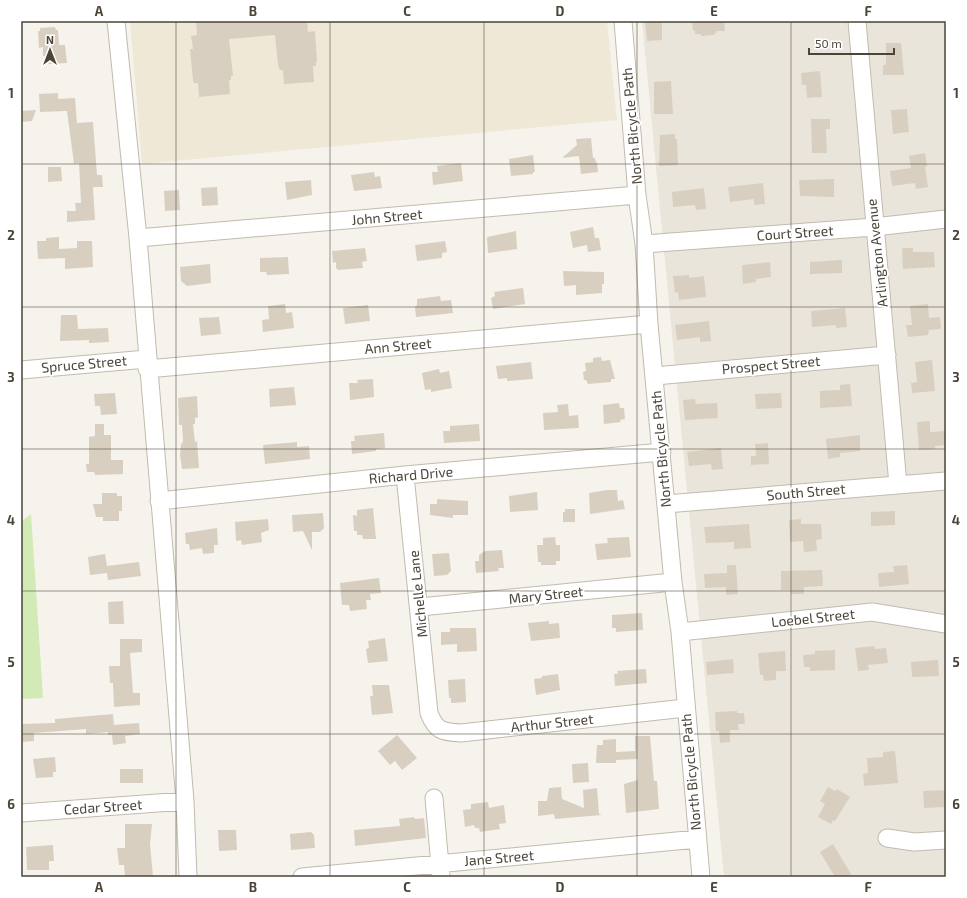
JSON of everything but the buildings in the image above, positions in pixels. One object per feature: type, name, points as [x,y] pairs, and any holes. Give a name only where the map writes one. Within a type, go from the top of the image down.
[{"type":"street","points":[[116,21],[138,238],[147,364],[184,801],[188,877]]},
{"type":"street","name":"North Bicycle Path","points":[[623,21],[637,195],[644,244],[649,324],[673,582],[680,632],[685,708],[701,877]]},
{"type":"street","name":"Arlington Avenue","points":[[857,21],[898,485]]},
{"type":"street","name":"John Street","points":[[138,238],[637,195]]},
{"type":"street","name":"Court Street","points":[[644,244],[874,227],[946,219]]},
{"type":"street","name":"Ann Street","points":[[147,364],[649,324]]},
{"type":"street","name":"Prospect Street","points":[[655,376],[887,355]]},
{"type":"street","name":"Spruce Street","points":[[21,370],[147,364]]},
{"type":"street","name":"Richard Drive","points":[[159,501],[406,475],[662,452]]},
{"type":"street","name":"Michelle Lane","points":[[406,475],[429,713]]},
{"type":"street","name":"South Street","points":[[666,504],[946,481]]},
{"type":"street","name":"Mary Street","points":[[420,608],[673,582]]},
{"type":"street","name":"Loebel Street","points":[[680,632],[872,612],[946,624]]},
{"type":"street","name":"Arthur Street","points":[[429,713],[434,725],[447,732],[461,733],[685,708]]},
{"type":"street","points":[[434,798],[440,870]]},
{"type":"street","name":"Cedar Street","points":[[21,813],[184,801]]},
{"type":"street","points":[[887,838],[914,842],[946,840]]},
{"type":"street","name":"Jane Street","points":[[302,877],[440,870],[697,839]]},
{"type":"shaded area","points":[[130,21],[607,21],[617,120],[142,164]]},
{"type":"shaded area","points":[[642,21],[946,21],[946,877],[724,877]]},
{"type":"green space","points":[[31,514],[43,698],[21,699],[21,522]]}]
